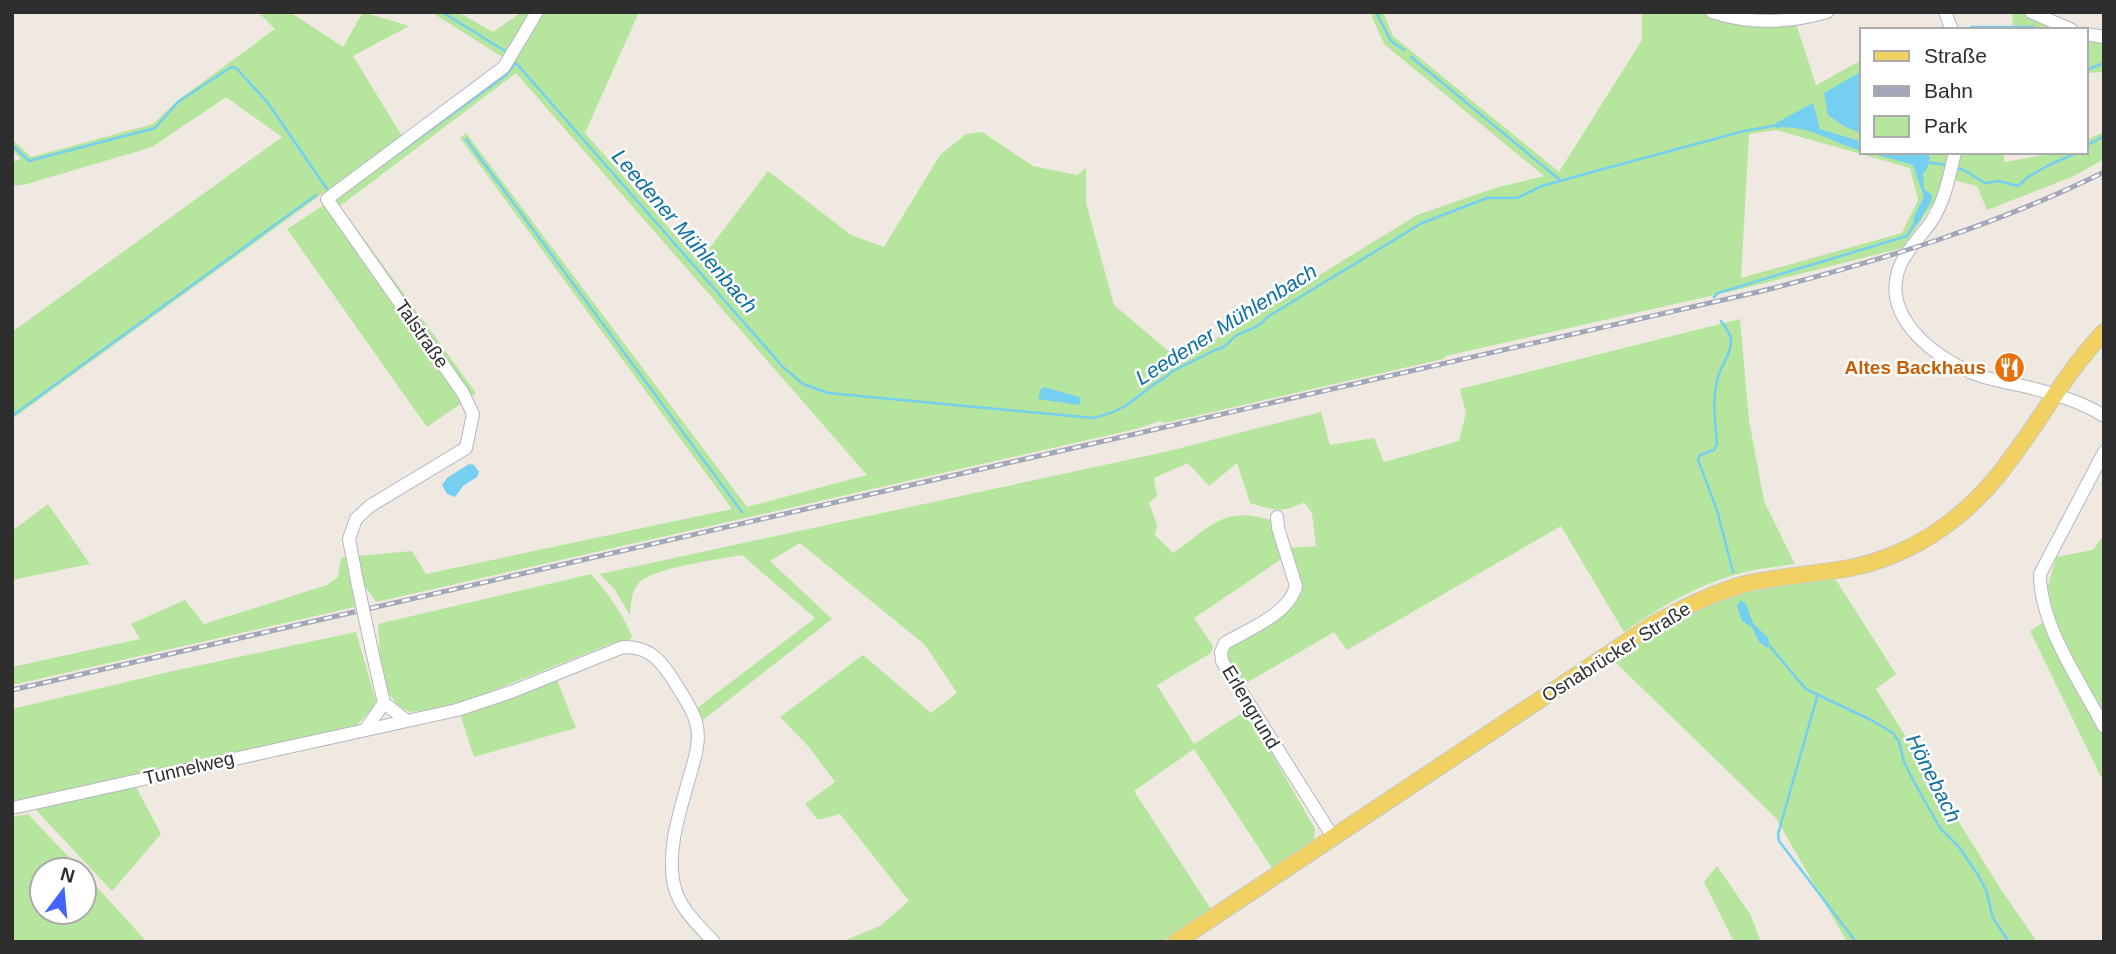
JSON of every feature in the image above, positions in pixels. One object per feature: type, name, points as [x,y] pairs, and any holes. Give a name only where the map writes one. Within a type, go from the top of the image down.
[{"type":"main road","name":"Osnabrücker Straße","points":[[1176,942],[1652,625],[1682,608],[1708,596],[1748,584],[1852,568],[1881,559],[1941,530],[1968,509],[2008,466],[2074,366],[2104,331]]},
{"type":"street","name":"Talstraße","points":[[384,703],[349,539],[356,519],[370,506],[466,448],[473,414],[463,393],[327,199],[504,67],[537,12]]},
{"type":"street","points":[[1712,12],[1729,18],[1775,20],[1803,18],[1827,12]]},
{"type":"street","points":[[2031,12],[2067,28]]},
{"type":"street","points":[[1955,154],[1943,201],[1899,269],[1896,293],[1902,317],[1919,337],[1965,370],[1982,377],[2055,394],[2104,416]]},
{"type":"street","points":[[2104,453],[2040,574],[2044,608],[2104,727]]},
{"type":"street","name":"Erlengrund","points":[[1277,517],[1296,586],[1293,595],[1276,612],[1225,643],[1221,652],[1222,661],[1333,837]]},
{"type":"street","points":[[365,730],[457,710],[511,692],[622,647],[638,647],[650,653],[662,664],[691,709],[696,723],[698,737],[695,755],[673,852],[673,884],[680,903],[713,942]]},
{"type":"street","points":[[365,730],[384,703],[407,721]]},
{"type":"street","name":"Tunnelweg","points":[[12,808],[365,730]]},
{"type":"green space","points":[[258,12],[290,12],[343,47],[363,12],[409,26],[353,56],[402,136],[12,419],[12,332],[282,137],[226,97],[152,147],[12,186],[12,162],[21,159],[12,150],[12,139],[31,157],[153,124],[178,100],[275,29]]},
{"type":"green space","points":[[431,12],[458,12],[493,32],[522,12],[530,12],[504,58]]},
{"type":"green space","points":[[542,12],[639,12],[585,133],[699,262],[768,171],[851,235],[884,247],[940,155],[966,134],[982,132],[1033,166],[1077,175],[1086,168],[1086,203],[1114,305],[1180,361],[1417,215],[1495,188],[1544,176],[1384,44],[1370,12],[1383,12],[1393,36],[1559,172],[1642,40],[1642,12],[1699,12],[1728,23],[1750,27],[1796,24],[1816,85],[1860,61],[1860,154],[1776,130],[1749,134],[1741,278],[1902,233],[1918,200],[1910,168],[1861,154],[1948,154],[1936,200],[1902,248],[1741,289],[1446,356],[1443,359],[1165,423],[1160,421],[1136,429],[376,602],[364,585],[358,556],[412,551],[426,574],[732,509],[460,138],[466,133],[747,507],[867,475],[516,73],[340,206],[476,393],[427,427],[287,229],[335,198],[506,69]]},
{"type":"green space","points":[[2012,12],[2024,12],[2052,28],[2013,28]]},
{"type":"green space","points":[[2088,39],[2104,41],[2104,72],[2088,73]]},
{"type":"green space","points":[[2104,132],[2104,159],[2074,176],[1987,210],[1977,186],[1954,180],[1960,154],[2004,154],[2004,162],[2050,154],[2088,154],[2088,139]]},
{"type":"green space","points":[[1740,319],[1749,420],[1764,501],[1795,564],[1747,571],[1710,583],[1666,605],[1624,632],[1561,526],[1347,650],[1334,632],[1243,685],[1229,662],[1227,653],[1233,644],[1302,593],[1290,548],[1316,546],[1312,513],[1304,502],[1277,510],[1250,503],[1237,463],[1209,486],[1188,463],[1154,478],[1157,496],[1149,503],[1157,525],[1155,535],[1173,553],[1207,528],[1229,517],[1254,516],[1270,520],[1283,558],[1194,618],[1213,646],[1211,653],[1157,685],[1194,744],[1247,710],[1315,829],[1314,840],[1272,868],[1194,749],[1134,791],[1211,909],[1162,942],[841,942],[880,926],[909,901],[840,814],[818,820],[805,804],[835,782],[809,747],[780,717],[863,655],[931,713],[957,693],[925,645],[800,543],[770,561],[832,619],[703,720],[697,708],[815,618],[742,555],[687,565],[645,578],[634,591],[630,615],[615,590],[600,574],[1169,451],[1321,412],[1330,445],[1374,438],[1384,462],[1459,441],[1466,413],[1460,389]]},
{"type":"green space","points":[[48,504],[90,564],[12,580],[12,531]]},
{"type":"green space","points":[[2104,535],[2104,776],[2101,777],[2030,631],[2042,623],[2052,611],[2048,586],[2056,557],[2093,550]]},
{"type":"green space","points":[[348,557],[355,607],[12,685],[12,667],[140,639],[131,624],[185,600],[204,624],[327,585],[338,577],[341,558]]},
{"type":"green space","points":[[591,574],[624,619],[632,636],[629,641],[613,643],[451,707],[410,712],[398,706],[387,691],[380,657],[378,624]]},
{"type":"green space","points":[[1834,577],[1896,674],[1876,689],[2000,888],[2037,942],[1847,942],[1776,818],[1612,659],[1663,627],[1728,596]]},
{"type":"green space","points":[[356,632],[376,701],[357,725],[12,805],[12,709]]},
{"type":"green space","points":[[557,680],[576,728],[474,757],[460,714]]},
{"type":"green space","points":[[136,787],[161,834],[112,891],[98,876],[98,856],[79,856],[35,809]]},
{"type":"green space","points":[[28,814],[68,856],[28,856],[28,926],[98,926],[98,888],[147,942],[12,942],[12,817]]},
{"type":"green space","points":[[1717,866],[1750,914],[1761,942],[1734,942],[1704,882]]},
{"type":"water","points":[[1860,72],[1860,133],[1828,115],[1824,93]]},
{"type":"water","points":[[1813,103],[1820,129],[1860,141],[1860,150],[1798,128],[1776,128],[1776,123]]},
{"type":"water","points":[[1874,154],[1927,154],[1930,158],[1923,173],[1924,189],[1932,195],[1932,200],[1917,225],[1913,225],[1914,216],[1924,197],[1913,165]]},
{"type":"water","points":[[1044,387],[1079,397],[1081,401],[1079,405],[1038,399]]},
{"type":"water","points":[[469,464],[474,465],[479,472],[477,477],[463,486],[455,497],[447,494],[442,485],[447,478]]},
{"type":"water","points":[[1740,601],[1745,602],[1753,623],[1769,639],[1768,648],[1759,642],[1752,627],[1742,621],[1737,606]]},
{"type":"waterway","name":"Leedener Mühlenbach","points":[[442,12],[505,51]]},
{"type":"waterway","points":[[1376,12],[1391,41],[1404,50]]},
{"type":"waterway","points":[[1971,27],[2034,28]]},
{"type":"waterway","points":[[1411,57],[1560,180]]},
{"type":"waterway","name":"Leedener Mühlenbach","points":[[393,157],[506,75],[516,63],[783,367],[803,384],[828,393],[1093,418],[1126,406],[1171,372],[1222,348],[1236,336],[1259,325],[1269,316],[1422,223],[1487,198],[1517,198],[1542,186],[1744,131],[1779,125]]},
{"type":"waterway","points":[[2088,69],[2104,63]]},
{"type":"waterway","points":[[12,145],[29,161],[155,128],[178,102],[231,67],[236,68],[268,103],[327,189]]},
{"type":"waterway","name":"Leedener Mühlenbach","points":[[2088,145],[2104,136]]},
{"type":"waterway","points":[[466,139],[742,512]]},
{"type":"waterway","name":"Leedener Mühlenbach","points":[[1956,168],[1985,183],[1999,181],[2018,186],[2049,165],[2074,154]]},
{"type":"waterway","name":"Leedener Mühlenbach","points":[[1925,162],[1947,165]]},
{"type":"waterway","points":[[12,416],[316,195]]},
{"type":"waterway","name":"Hönebach","points":[[1714,297],[1718,293],[1907,236],[1914,225]]},
{"type":"waterway","name":"Hönebach","points":[[1721,321],[1730,334],[1731,345],[1716,385],[1714,410],[1717,444],[1714,450],[1700,455],[1698,460],[1717,510],[1733,572]]},
{"type":"waterway","name":"Hönebach","points":[[1767,643],[1806,689],[1893,733],[1899,742],[1904,762],[1940,828],[1959,847],[1978,875],[1986,890],[1993,918],[2009,942]]},
{"type":"waterway","points":[[1817,697],[1778,834],[1779,841],[1856,942]]},
{"type":"railway","points":[[12,690],[1762,291],[1936,241],[2021,209],[2104,172]]},
{"type":"place","name":"Altes Backhaus","points":[[2009,367]]}]
